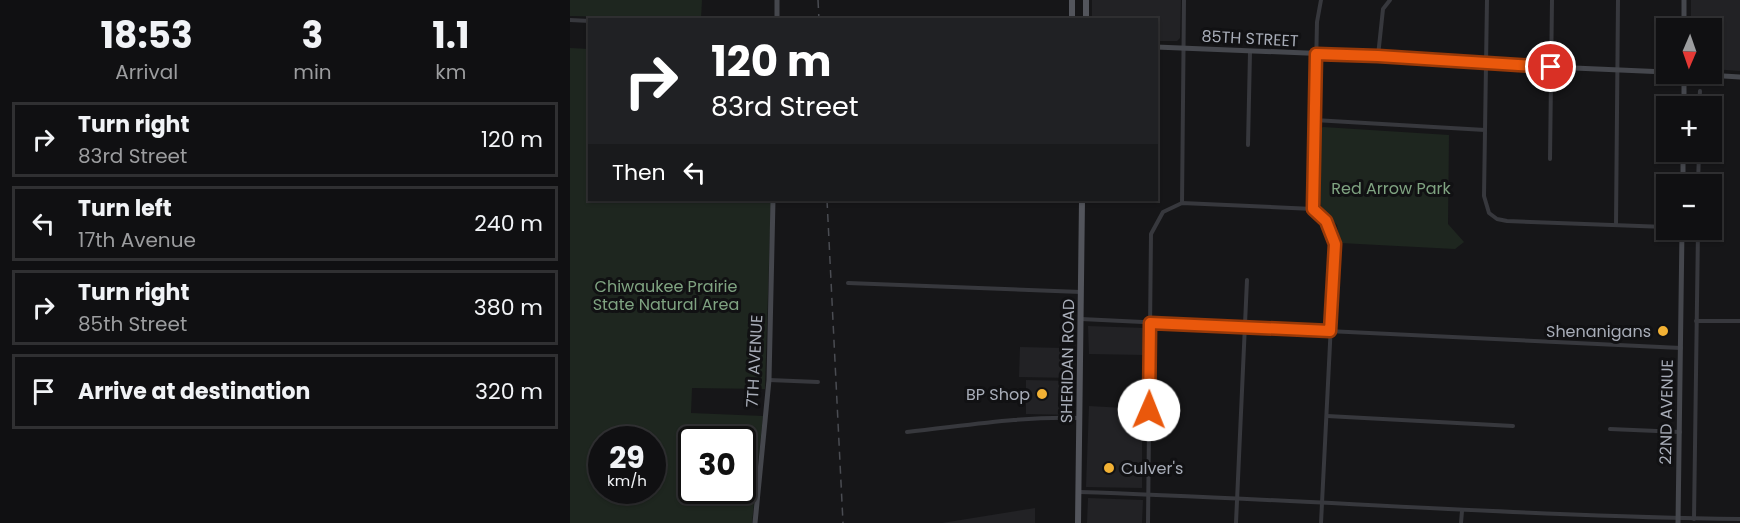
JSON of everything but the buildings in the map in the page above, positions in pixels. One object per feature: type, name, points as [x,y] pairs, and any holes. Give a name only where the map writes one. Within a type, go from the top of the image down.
[{"type":"main road","points":[[1072,0],[1072,18]]},
{"type":"main road","points":[[1086,0],[1086,18]]},
{"type":"main road","name":"SHERIDAN ROAD","points":[[1078,523],[1082,201]]},
{"type":"street","points":[[777,0],[777,18]]},
{"type":"street","points":[[1182,203],[1184,0]]},
{"type":"street","points":[[1313,209],[1317,22],[1321,0]]},
{"type":"street","points":[[1378,56],[1383,9],[1390,0]]},
{"type":"street","points":[[1487,0],[1484,196],[1489,213],[1497,219],[1507,220],[1656,227]]},
{"type":"street","points":[[1550,159],[1552,0]]},
{"type":"street","points":[[1616,225],[1618,0]]},
{"type":"street","points":[[1684,0],[1684,18]]},
{"type":"street","points":[[570,20],[588,21]]},
{"type":"street","name":"85TH STREET","points":[[1158,47],[1378,56],[1656,72]]},
{"type":"street","points":[[1248,145],[1250,52]]},
{"type":"street","points":[[1722,76],[1740,77]]},
{"type":"street","points":[[1700,91],[1700,96]]},
{"type":"street","points":[[1314,120],[1485,130]]},
{"type":"street","name":"7TH AVENUE","points":[[754,523],[769,380],[773,201]]},
{"type":"street","points":[[1148,523],[1151,234],[1163,212],[1182,203],[1313,209],[1326,221],[1335,244],[1321,523]]},
{"type":"street","name":"22ND AVENUE","points":[[1678,521],[1682,240]]},
{"type":"street","points":[[1694,519],[1698,240]]},
{"type":"street","points":[[1236,523],[1247,280]]},
{"type":"street","points":[[848,283],[1081,292]]},
{"type":"street","points":[[1081,319],[1681,348]]},
{"type":"street","points":[[1696,321],[1740,321]]},
{"type":"street","points":[[769,380],[818,382]]},
{"type":"street","points":[[1328,416],[1513,426]]},
{"type":"street","points":[[907,432],[1050,417],[1080,418]]},
{"type":"street","points":[[1610,429],[1680,432]]},
{"type":"street","points":[[1078,492],[1678,521],[1740,519]]},
{"type":"street","points":[[1461,523],[1462,511]]},
{"type":"shaded area","points":[[1092,0],[1181,0],[1180,38],[1177,41],[1158,41],[1158,18],[1092,18]]},
{"type":"shaded area","points":[[1691,0],[1740,0],[1740,71],[1722,70],[1722,18],[1691,18]]},
{"type":"shaded area","points":[[1088,326],[1145,328],[1145,355],[1089,354]]},
{"type":"shaded area","points":[[1020,347],[1064,348],[1074,351],[1073,378],[1019,377]]},
{"type":"shaded area","points":[[1026,380],[1072,381],[1072,415],[1026,414]]},
{"type":"shaded area","points":[[1089,406],[1142,409],[1142,488],[1086,487]]},
{"type":"shaded area","points":[[1088,498],[1143,500],[1142,523],[1087,523]]},
{"type":"shaded area","points":[[1035,508],[1035,523],[942,523]]},
{"type":"green space","points":[[570,0],[702,0],[701,18],[570,16]]},
{"type":"green space","name":"Chiwaukee Prairie State Natural Area","points":[[570,48],[588,49],[588,201],[771,201],[765,389],[692,388],[691,413],[763,416],[756,484],[756,426],[678,426],[678,504],[754,504],[752,523],[570,523]]},
{"type":"green space","name":"Red Arrow Park","points":[[1323,127],[1449,135],[1448,224],[1464,242],[1455,249],[1340,243],[1337,225],[1322,209],[1318,196],[1319,130]]},
{"type":"railway","points":[[818,0],[819,18]]},
{"type":"railway","points":[[827,201],[843,523]]},
{"type":"place","name":"Shenanigans","points":[[1663,331]]},
{"type":"place","name":"BP Shop","points":[[1042,394]]},
{"type":"place","name":"Culver's","points":[[1109,468]]},
{"type":"route","points":[[1149,410],[1150,323],[1330,331],[1335,244],[1326,221],[1313,209],[1316,54],[1551,67]]}]
